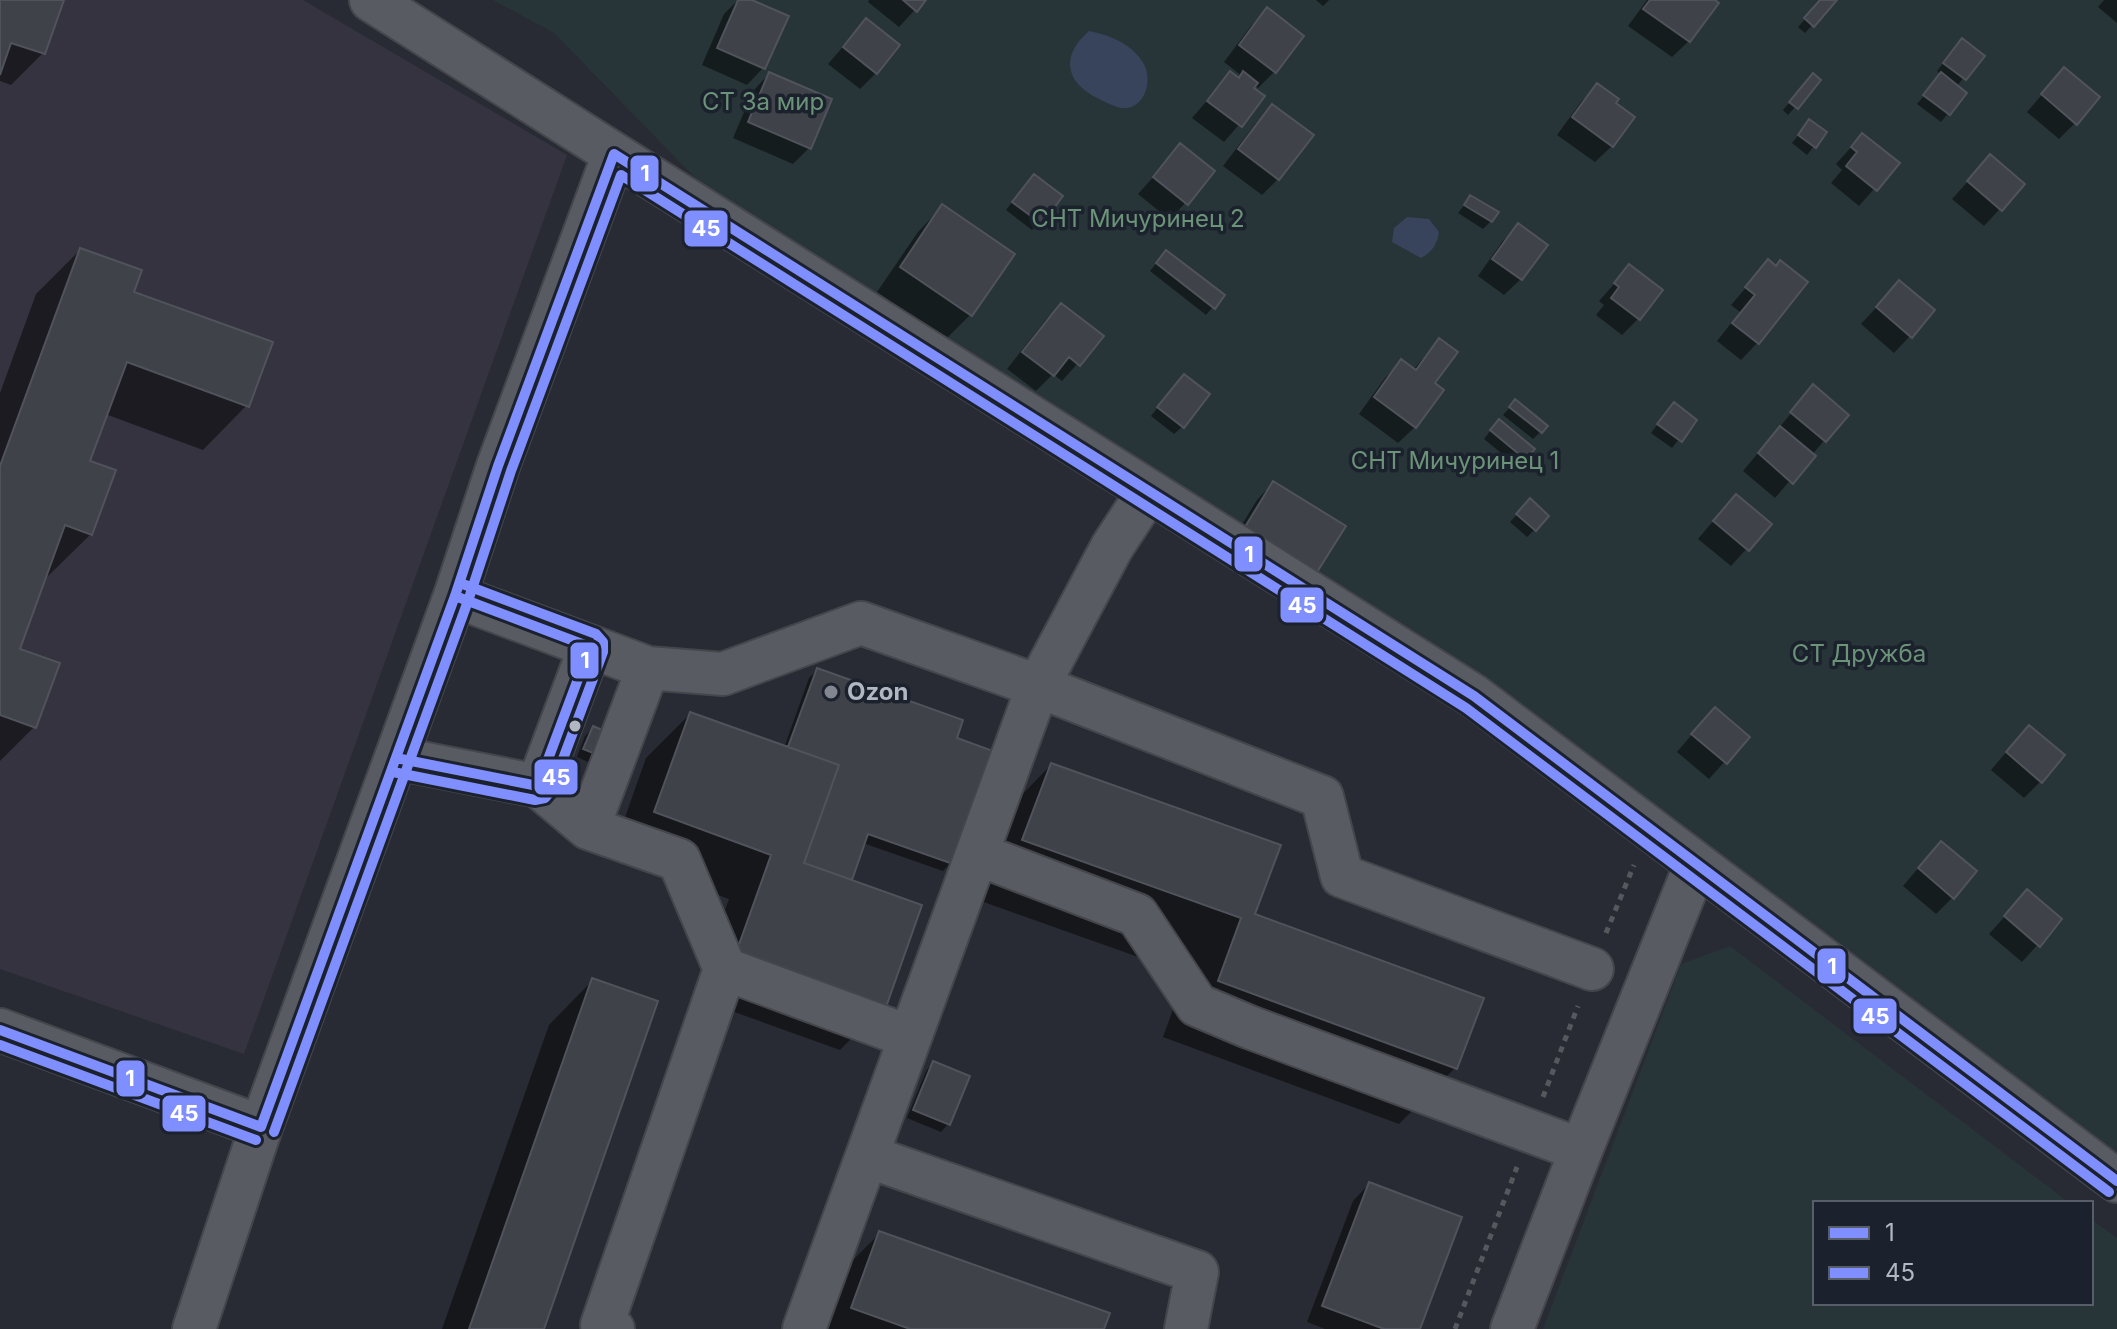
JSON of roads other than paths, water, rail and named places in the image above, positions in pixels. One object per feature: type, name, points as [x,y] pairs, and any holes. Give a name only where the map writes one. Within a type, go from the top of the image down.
[{"type":"street","points":[[371,0],[1474,696],[2117,1181]]},
{"type":"street","points":[[194,1329],[261,1127],[455,596],[498,466],[614,154]]},
{"type":"street","points":[[814,1326],[867,1156],[1038,686],[1112,547],[1148,492]]},
{"type":"street","points":[[455,596],[648,668],[723,674],[861,623],[1038,686],[1322,797],[1342,876],[1592,969]]},
{"type":"street","points":[[538,786],[590,647]]},
{"type":"street","points":[[588,828],[648,668]]},
{"type":"street","points":[[396,758],[538,786],[588,828],[679,860],[725,969],[602,1325],[613,1329]]},
{"type":"street","points":[[977,854],[1137,915],[1197,1005],[1581,1150]]},
{"type":"street","points":[[1512,1329],[1696,864]]},
{"type":"street","points":[[725,969],[910,1037]]},
{"type":"street","points":[[0,1030],[261,1127]]},
{"type":"street","points":[[867,1156],[1197,1272],[1186,1329]]},
{"type":"water","points":[[1089,31],[1118,41],[1142,61],[1147,83],[1146,91],[1137,104],[1122,108],[1113,106],[1088,93],[1073,77],[1070,59]]},
{"type":"water","points":[[1407,217],[1429,219],[1439,232],[1433,248],[1421,258],[1392,242],[1394,228]]},
{"type":"place","name":"Ozon","points":[[831,692]]},
{"type":"park label","name":"СТ За мир","points":[[763,102]]},
{"type":"park label","name":"СНТ Мичуринец 2","points":[[1138,219]]},
{"type":"park label","name":"СНТ Мичуринец 1","points":[[1455,461]]},
{"type":"park label","name":"СТ Дружба","points":[[1859,654]]}]
